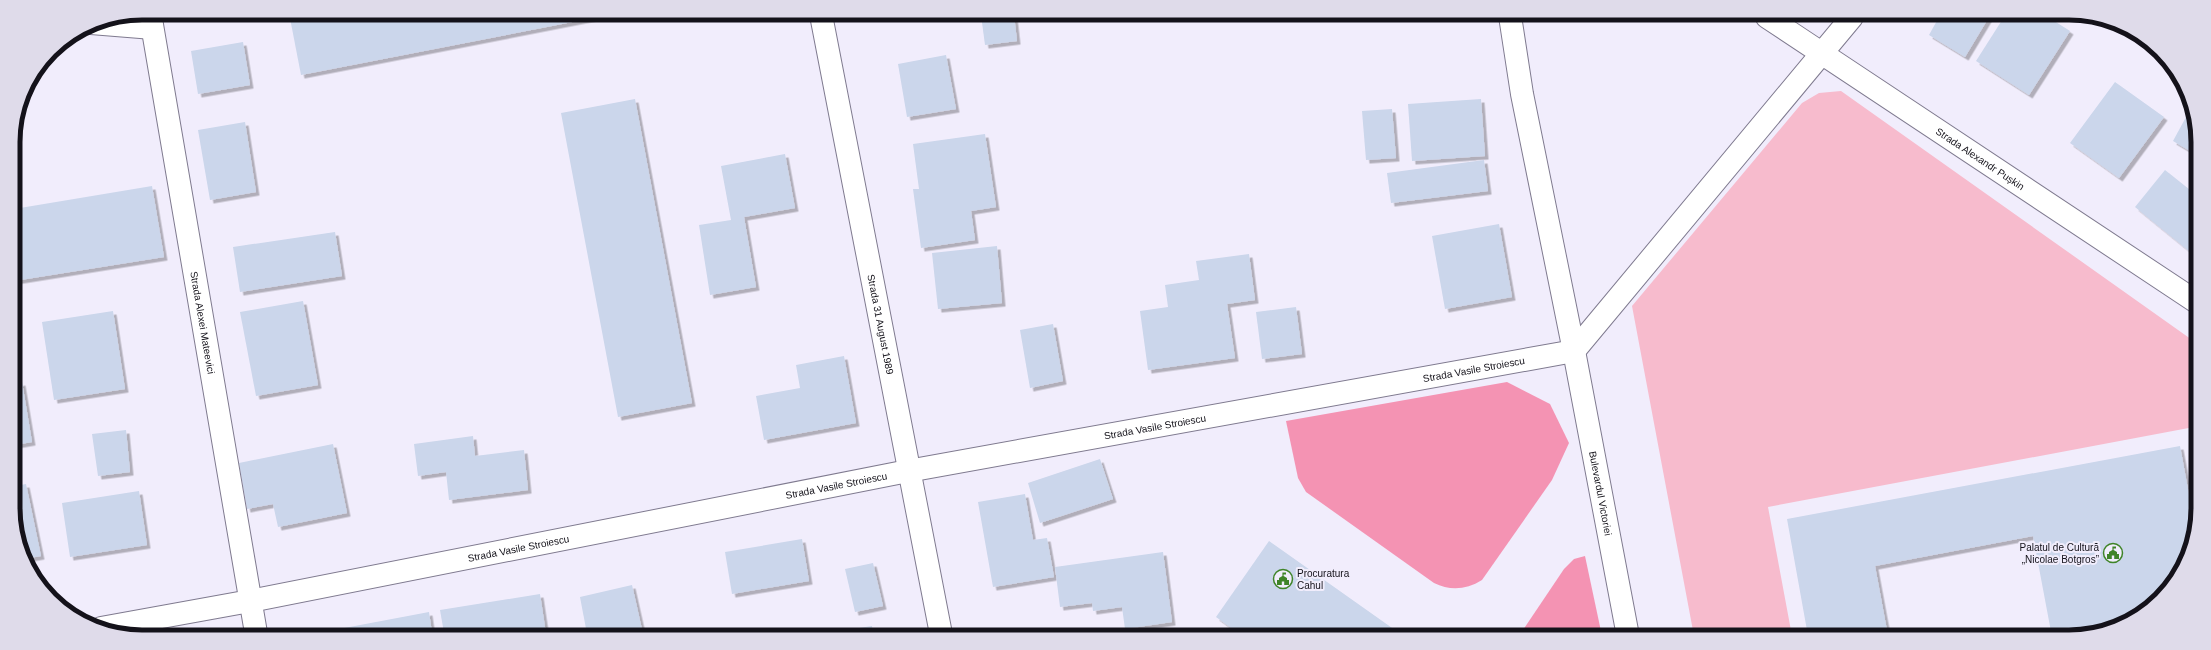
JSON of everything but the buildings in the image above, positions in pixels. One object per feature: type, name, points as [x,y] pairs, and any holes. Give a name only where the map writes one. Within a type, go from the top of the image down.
[{"type":"street","name":"Strada 31 August 1989","points":[[822,20],[939,630]]},
{"type":"street","name":"Bulevardul Victoriei","points":[[1511,20],[1522,94],[1574,351],[1627,630]]},
{"type":"street","name":"Strada Alexandr Pușkin","points":[[1770,20],[2191,298]]},
{"type":"street","points":[[1574,351],[1849,20]]},
{"type":"street","name":"Strada Alexei Mateevici","points":[[151,21],[255,630]]},
{"type":"street","name":"Strada Vasile Stroiescu","points":[[111,626],[250,601],[908,471],[1574,351]]},
{"type":"lane","points":[[117,23],[151,21]]},
{"type":"shaded area","points":[[1841,91],[2191,339],[2191,428],[1768,507],[1791,630],[1693,630],[1632,306],[1802,103],[1819,93]]},
{"type":"shaded area","points":[[1507,382],[1550,404],[1569,443],[1552,480],[1482,580],[1470,586],[1452,588],[1440,586],[1434,583],[1306,492],[1298,478],[1286,421]]},
{"type":"shaded area","points":[[1585,556],[1601,630],[1523,630],[1564,569],[1574,559]]},
{"type":"place","name":"Palatul de Cultură „Nicolae Botgros”","points":[[2113,553]]},
{"type":"place","name":"Procuratura Cahul","points":[[1283,579]]}]
